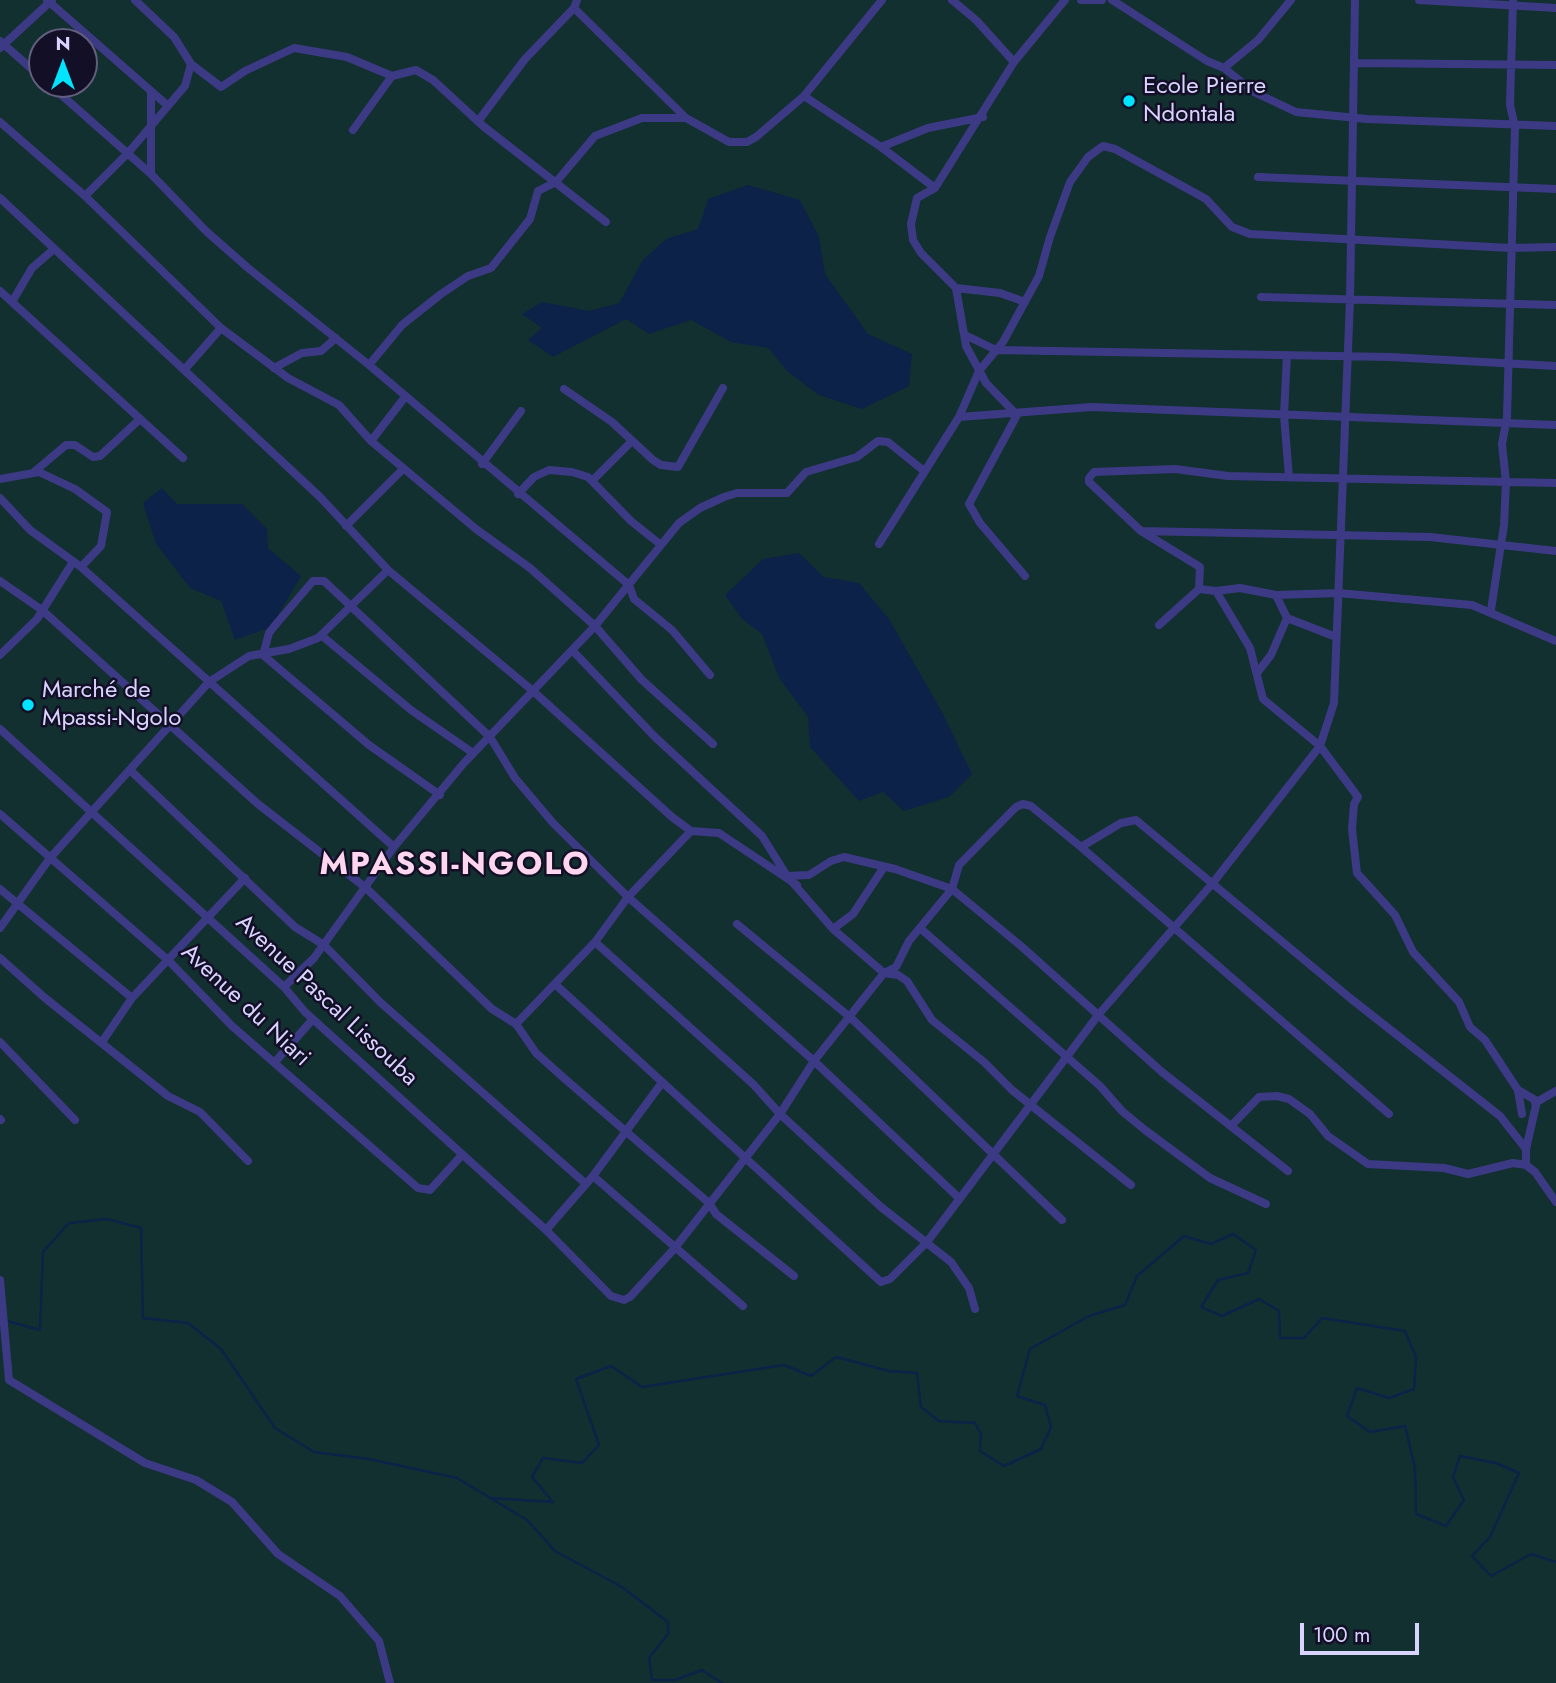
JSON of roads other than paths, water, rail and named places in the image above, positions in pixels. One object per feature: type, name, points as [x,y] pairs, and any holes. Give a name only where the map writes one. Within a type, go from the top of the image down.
[{"type":"street","points":[[135,0],[174,37],[191,64],[217,86],[225,87],[245,71],[294,48],[348,57],[391,76]]},
{"type":"street","points":[[478,120],[530,53],[575,4],[687,118],[729,142],[747,142],[804,96],[883,0]]},
{"type":"street","points":[[952,0],[976,20],[1014,62]]},
{"type":"street","points":[[1017,415],[986,383],[979,371],[965,335],[956,288],[921,253],[913,240],[911,223],[917,198],[935,188],[982,117],[1014,62],[1065,0]]},
{"type":"street","points":[[1081,0],[1102,0]]},
{"type":"street","points":[[1112,0],[1207,61],[1224,68],[1254,92],[1296,112],[1355,118],[1474,122],[1515,127],[1556,126]]},
{"type":"street","points":[[1224,68],[1258,40],[1291,0]]},
{"type":"street","points":[[556,985],[661,1084],[881,1282],[885,1283],[890,1279],[927,1242],[992,1152],[1099,1014],[1212,884],[1320,746],[1334,703],[1350,299],[1355,0]]},
{"type":"street","points":[[1419,0],[1512,3],[1556,8]]},
{"type":"street","points":[[28,66],[1,44],[50,1],[167,105]]},
{"type":"street","points":[[1491,610],[1506,482],[1502,444],[1509,365],[1515,127],[1510,106],[1512,3]]},
{"type":"street","points":[[1356,63],[1556,65]]},
{"type":"street","points":[[85,196],[128,153],[185,86],[191,64]]},
{"type":"street","points":[[353,130],[391,76],[411,69],[426,75],[606,222]]},
{"type":"street","points":[[151,92],[151,174]]},
{"type":"street","points":[[804,96],[935,188]]},
{"type":"street","points":[[65,98],[151,174],[206,231],[629,585],[634,599],[672,630],[710,675]]},
{"type":"street","points":[[881,148],[928,128],[982,117]]},
{"type":"street","points":[[369,365],[402,325],[437,297],[464,278],[491,268],[530,219],[538,191],[556,182],[586,145],[605,131],[642,118],[687,118]]},
{"type":"street","points":[[0,122],[85,196],[221,328],[274,368],[339,405],[371,441],[403,469],[530,568],[595,626],[642,680],[713,744]]},
{"type":"street","points":[[879,544],[960,417],[979,371],[996,350],[1039,276],[1049,237],[1070,182],[1088,158],[1103,146],[1115,149],[1206,199],[1232,227],[1240,231],[1510,248],[1556,247]]},
{"type":"street","points":[[1258,177],[1556,189]]},
{"type":"street","points":[[0,198],[185,369],[388,570],[533,691],[691,831],[719,833],[797,885]]},
{"type":"street","points":[[12,302],[32,268],[54,248]]},
{"type":"street","points":[[956,288],[1000,293],[1025,302]]},
{"type":"street","points":[[0,291],[183,458]]},
{"type":"street","points":[[1261,297],[1556,305]]},
{"type":"street","points":[[185,369],[221,328]]},
{"type":"street","points":[[965,335],[996,350],[1426,358],[1556,366]]},
{"type":"street","points":[[274,368],[302,354],[321,351],[336,338]]},
{"type":"street","points":[[1287,355],[1284,415],[1289,477]]},
{"type":"street","points":[[564,389],[612,422],[661,465],[678,467],[723,388]]},
{"type":"street","points":[[371,441],[405,397]]},
{"type":"street","points":[[960,417],[1017,415],[1048,408],[1092,407],[1556,425]]},
{"type":"street","points":[[482,464],[521,411]]},
{"type":"street","points":[[1017,415],[969,504],[980,523],[1025,576]]},
{"type":"street","points":[[0,479],[34,472],[66,445],[75,445],[93,457],[100,456],[140,419]]},
{"type":"street","points":[[592,481],[632,441]]},
{"type":"street","points":[[284,987],[304,970],[394,847],[440,795],[472,753],[573,651],[680,523],[700,508],[737,494],[787,493],[806,471],[856,457],[878,441],[888,442],[924,471]]},
{"type":"street","points":[[346,526],[403,469]]},
{"type":"street","points":[[1159,625],[1199,589],[1200,567],[1141,531],[1089,482],[1090,475],[1123,470],[1175,469],[1228,476],[1556,483]]},
{"type":"street","points":[[518,494],[534,477],[549,470],[572,472],[592,481],[631,521],[661,545]]},
{"type":"street","points":[[0,655],[29,628],[77,564],[101,546],[107,512],[75,489],[34,472]]},
{"type":"street","points":[[0,498],[30,530],[77,564],[394,847]]},
{"type":"street","points":[[1141,531],[1430,537],[1556,551]]},
{"type":"street","points":[[0,928],[50,858],[209,682],[249,656],[306,645],[351,608],[388,570]]},
{"type":"street","points":[[263,655],[270,633],[316,579],[324,581],[490,737],[515,778],[552,823],[628,897],[814,1061],[959,1198]]},
{"type":"street","points":[[0,581],[42,610],[258,804],[366,888],[492,1009],[516,1024],[536,1053],[709,1203],[716,1214],[794,1276]]},
{"type":"street","points":[[1199,589],[1216,591],[1240,588],[1276,595],[1338,593],[1450,601],[1491,610],[1556,642]]},
{"type":"street","points":[[1216,591],[1250,648],[1263,699],[1320,746],[1358,797],[1353,804],[1352,829],[1357,873],[1395,915],[1413,952],[1459,1002],[1470,1027],[1485,1040],[1518,1090],[1522,1114]]},
{"type":"street","points":[[1276,595],[1287,618],[1336,637]]},
{"type":"street","points":[[1256,673],[1271,655],[1287,618]]},
{"type":"street","points":[[321,635],[411,710],[472,753]]},
{"type":"street","points":[[573,651],[654,736],[762,836],[787,876],[832,929],[884,973],[898,975],[907,981],[932,1020],[1130,1185]]},
{"type":"street","points":[[263,655],[369,745],[440,795]]},
{"type":"street","name":"Avenue Pascal Lissouba","points":[[0,729],[93,811],[284,987],[313,1019],[546,1230],[611,1296],[624,1300],[674,1249]]},
{"type":"street","points":[[130,771],[295,927],[324,945],[380,1002],[586,1184]]},
{"type":"street","points":[[674,1249],[780,1114],[814,1061],[851,1018],[884,973],[896,967],[909,941],[952,889],[959,865],[1016,807],[1023,804],[1031,806],[1176,926],[1313,1051],[1389,1114]]},
{"type":"street","name":"Avenue du Niari","points":[[0,814],[169,961],[232,1026],[418,1188],[430,1190],[463,1155]]},
{"type":"street","points":[[1081,847],[1121,823],[1136,820],[1508,1124],[1526,1149]]},
{"type":"street","points":[[516,1024],[595,942],[628,897],[691,831]]},
{"type":"street","points":[[787,876],[809,875],[831,861],[844,857],[952,889],[1099,1014],[1162,1072],[1288,1171]]},
{"type":"street","points":[[832,929],[853,914],[884,867]]},
{"type":"street","points":[[102,1042],[132,998],[245,878]]},
{"type":"street","points":[[0,889],[132,998]]},
{"type":"street","points":[[737,924],[851,1018],[1062,1220]]},
{"type":"street","points":[[919,928],[1100,1086],[1122,1111],[1210,1178],[1266,1203]]},
{"type":"street","points":[[595,942],[753,1084],[780,1114],[881,1207],[927,1242],[962,1275],[975,1309]]},
{"type":"street","points":[[0,958],[45,998],[168,1096],[200,1112],[248,1161]]},
{"type":"street","points":[[275,1062],[313,1019]]},
{"type":"street","points":[[0,1042],[75,1120]]},
{"type":"street","points":[[546,1230],[586,1184],[661,1084]]},
{"type":"street","points":[[1518,1090],[1538,1101]]},
{"type":"street","points":[[1508,1124],[1556,1091]]},
{"type":"street","points":[[1231,1126],[1259,1097],[1277,1096],[1289,1099],[1310,1114],[1328,1136],[1374,1166],[1444,1168],[1468,1174],[1513,1163],[1526,1166],[1541,1179],[1556,1202]]},
{"type":"street","points":[[1526,1166],[1526,1149],[1538,1101]]},
{"type":"street","points":[[1513,1163],[1526,1149]]},
{"type":"street","points":[[593,1175],[674,1249],[743,1306]]},
{"type":"street","points":[[0,1280],[9,1380],[145,1463],[196,1480],[232,1502],[278,1554],[340,1596],[379,1641],[390,1683]]},
{"type":"water","points":[[748,185],[800,200],[819,237],[825,274],[868,334],[912,354],[909,386],[862,409],[819,395],[788,372],[768,348],[731,342],[691,320],[649,334],[626,319],[553,357],[528,340],[542,328],[522,314],[542,302],[589,311],[619,303],[643,260],[666,239],[698,229],[708,199]]},
{"type":"water","points":[[162,488],[177,504],[242,504],[267,529],[268,548],[301,576],[271,627],[235,640],[221,601],[190,588],[156,544],[143,503]]},
{"type":"water","points":[[799,553],[824,577],[859,583],[889,619],[943,714],[972,774],[949,797],[904,811],[883,792],[859,801],[810,747],[808,717],[779,678],[762,634],[742,619],[725,595],[763,559]]},
{"type":"waterway","points":[[7,1321],[40,1330],[43,1252],[69,1223],[107,1219],[141,1228],[143,1318],[188,1323],[221,1349],[275,1428],[314,1452],[369,1459],[457,1478],[527,1520],[555,1551],[622,1587],[668,1622],[668,1634],[649,1658],[652,1680],[675,1680],[702,1670],[722,1683]]},
{"type":"waterway","points":[[491,1498],[553,1502],[532,1477],[543,1458],[582,1463],[599,1445],[576,1379],[611,1366],[642,1387],[784,1365],[811,1376],[836,1357],[889,1371],[917,1373],[921,1407],[939,1421],[975,1423],[981,1434],[980,1451],[1004,1466],[1041,1449],[1051,1427],[1045,1405],[1017,1396],[1030,1349],[1089,1316],[1125,1305],[1137,1276],[1184,1236],[1211,1244],[1233,1234],[1256,1250],[1248,1273],[1218,1280],[1201,1307],[1222,1316],[1259,1299],[1279,1311],[1280,1338],[1304,1338],[1322,1318],[1405,1331],[1416,1357],[1414,1389],[1389,1398],[1357,1388],[1347,1416],[1370,1432],[1405,1426],[1415,1468],[1416,1514],[1446,1526],[1464,1500],[1453,1477],[1460,1456],[1496,1463],[1519,1473],[1490,1537],[1472,1556],[1491,1576],[1531,1554],[1556,1562]]},
{"type":"place","name":"Ecole Pierre Ndontala","points":[[1129,101]]},
{"type":"place","name":"Marché de Mpassi-Ngolo","points":[[28,705]]},
{"type":"district","name":"MPASSI-NGOLO","points":[[455,866]]}]
